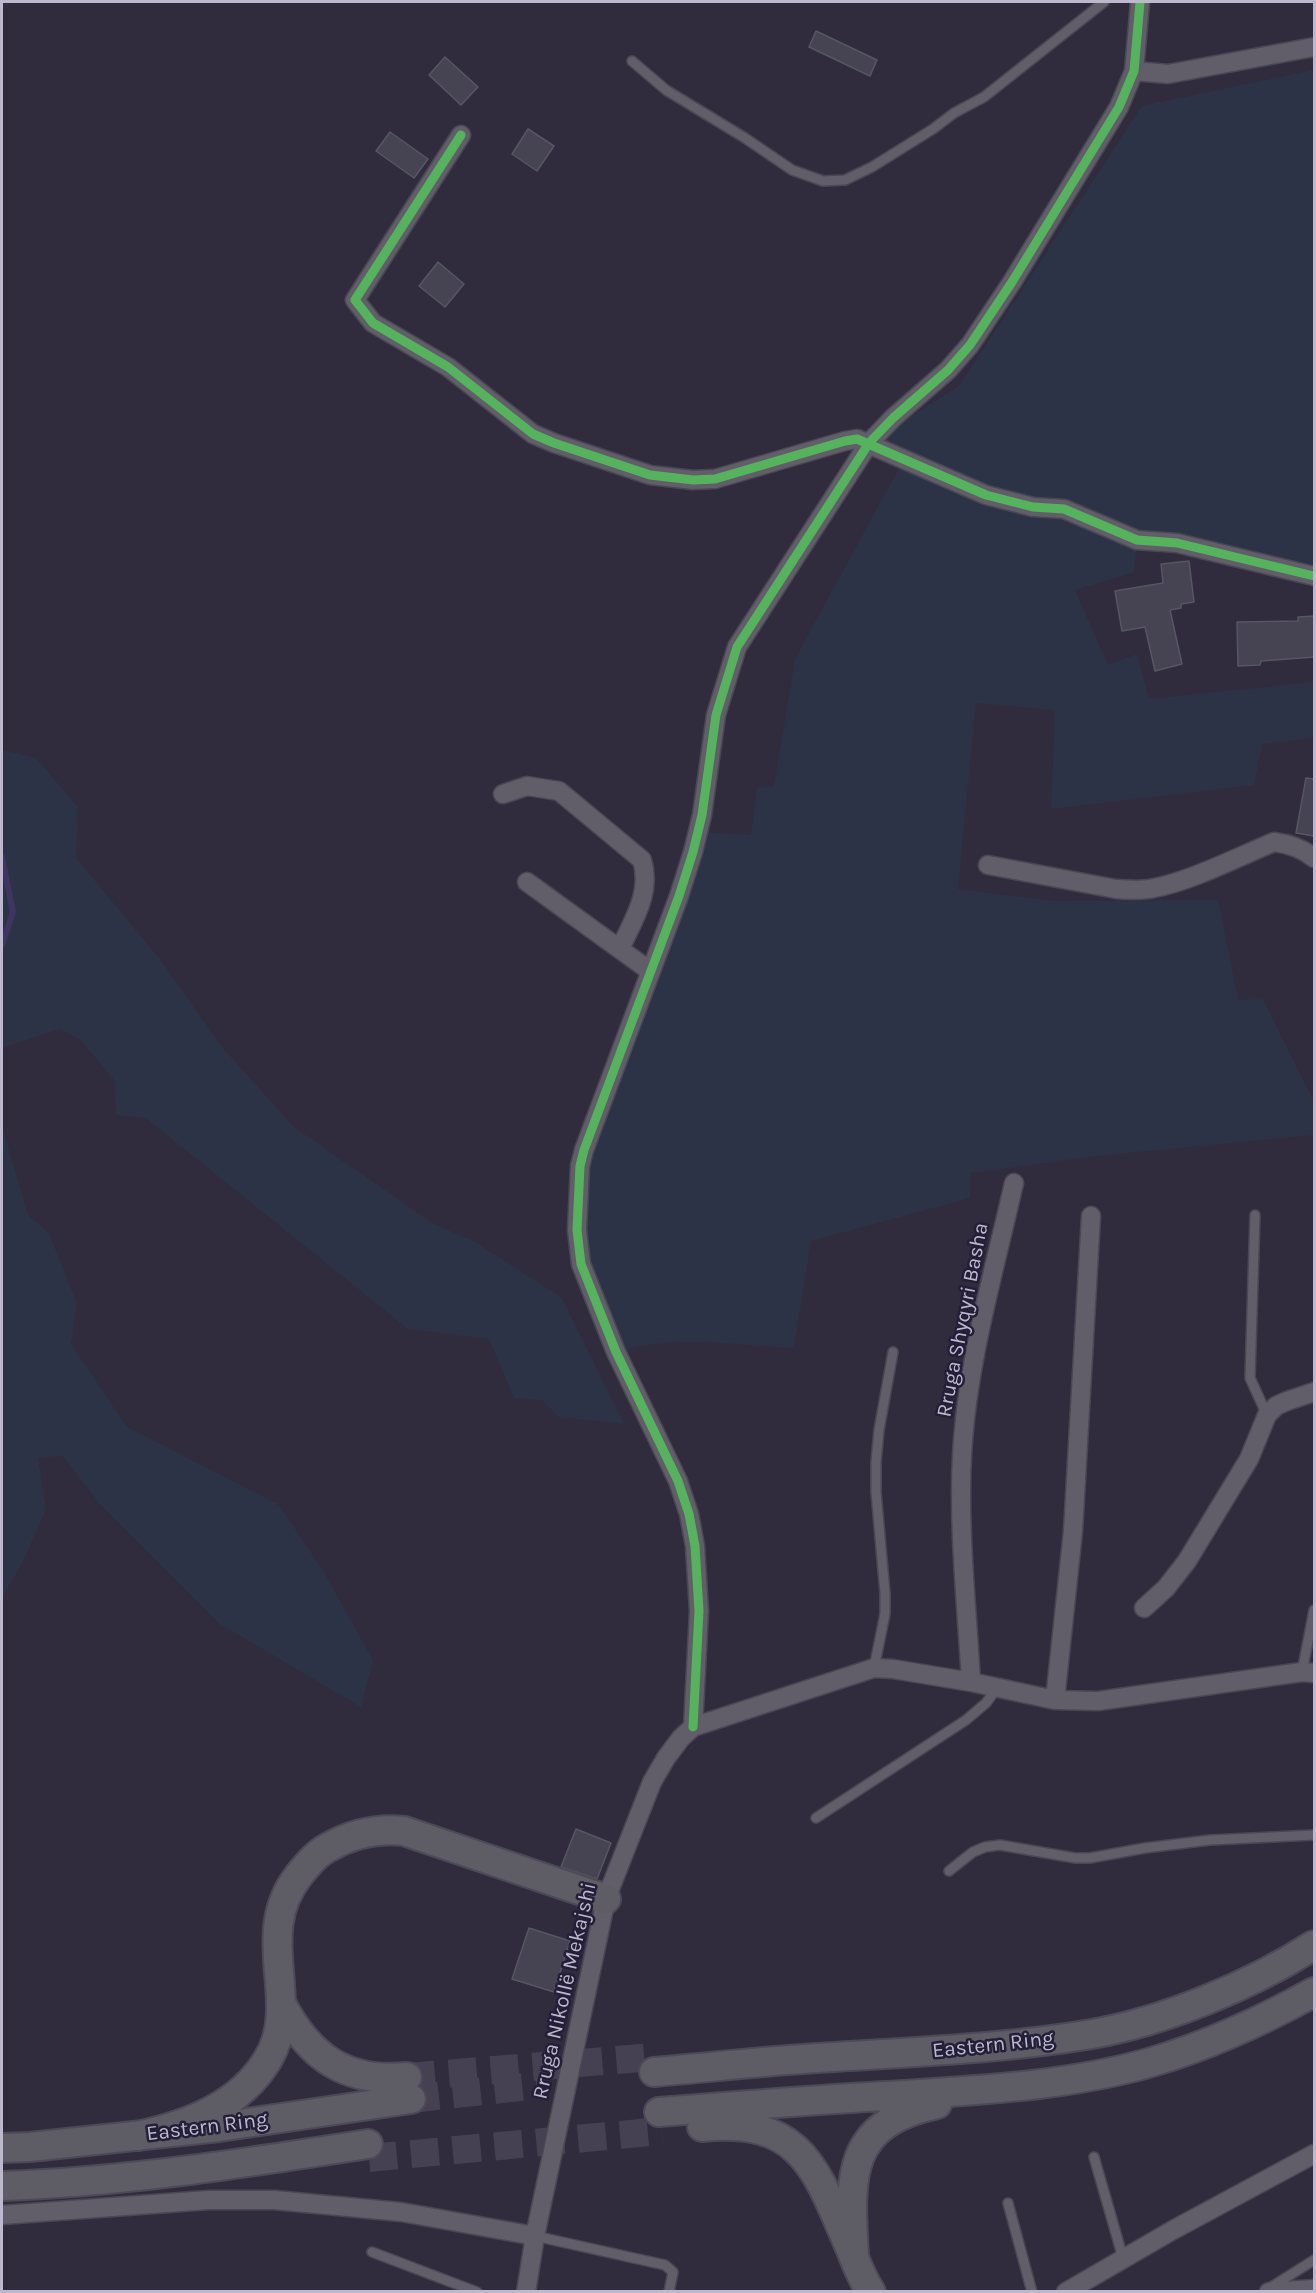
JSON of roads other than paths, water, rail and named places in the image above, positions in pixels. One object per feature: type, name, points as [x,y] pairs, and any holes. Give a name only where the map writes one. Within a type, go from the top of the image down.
[{"type":"highway","points":[[138,2136],[178,2126],[210,2112],[245,2088],[268,2059],[279,2031],[282,2005],[276,1954],[278,1927],[284,1904],[295,1881],[309,1862],[325,1849],[343,1839],[378,1830],[404,1831],[606,1899]]},
{"type":"highway","name":"Eastern Ring","points":[[654,2065],[718,2067],[802,2059],[942,2051],[1093,2034],[1131,2025],[1194,2004],[1254,1978],[1314,1945]]},
{"type":"highway","name":"Eastern Ring","points":[[854,2256],[820,2181],[803,2157],[784,2140],[748,2126],[661,2121],[984,2090],[1098,2074],[1150,2062],[1211,2043],[1265,2019],[1314,1992]]},
{"type":"highway","points":[[871,2292],[854,2256],[852,2181],[863,2150],[883,2126],[899,2115],[935,2105],[1093,2081],[1159,2066],[1247,2036],[1314,2001]]},
{"type":"highway","name":"Eastern Ring","points":[[2,2148],[219,2127],[409,2088],[388,2079],[364,2076],[337,2066],[319,2055],[303,2039],[282,2005]]},
{"type":"highway","name":"Eastern Ring","points":[[2,2187],[368,2151]]},
{"type":"street","points":[[693,1727],[698,1583],[695,1546],[689,1514],[678,1481],[616,1352],[587,1283],[578,1247],[580,1166],[584,1150],[679,896],[699,832],[716,715],[737,647],[869,443],[892,418],[948,370],[988,319],[1119,107],[1134,71],[1140,2]]},
{"type":"street","points":[[1134,71],[1168,75],[1314,47]]},
{"type":"street","points":[[461,135],[356,300],[373,322],[448,367],[533,434],[650,475],[693,480],[715,479],[857,439],[986,495],[1033,507],[1064,509],[1137,540],[1177,543],[1314,576]]},
{"type":"street","points":[[503,794],[527,786],[559,791],[642,860],[646,874],[644,897],[620,949]]},
{"type":"street","points":[[988,865],[1116,889],[1135,890],[1152,889],[1170,884],[1274,843],[1290,844],[1314,858]]},
{"type":"street","points":[[527,882],[650,971]]},
{"type":"street","name":"Rruga Shyqyri Basha","points":[[970,1682],[962,1509],[962,1456],[969,1386],[1014,1183]]},
{"type":"street","points":[[1055,1700],[1073,1531],[1091,1216]]},
{"type":"street","points":[[1144,1608],[1166,1588],[1187,1560],[1249,1459],[1267,1415],[1276,1406],[1314,1392]]},
{"type":"street","name":"Rruga Nikollë Mekajshi","points":[[526,2292],[535,2236],[606,1899],[652,1782],[666,1758],[681,1738],[693,1727],[874,1668],[970,1682],[1055,1700],[1098,1701],[1308,1673]]},
{"type":"street","points":[[1066,2292],[1123,2258],[1314,2154]]},
{"type":"street","points":[[2,2215],[209,2200],[274,2200],[401,2212],[535,2236]]},
{"type":"street","points":[[1267,2292],[1314,2289]]},
{"type":"lane","points":[[632,61],[666,90],[745,138],[792,171],[823,181],[845,180],[872,167],[933,129],[954,113],[984,97],[1104,2]]},
{"type":"lane","points":[[1255,1215],[1250,1378],[1267,1415]]},
{"type":"lane","points":[[874,1668],[885,1614],[876,1462],[879,1430],[893,1352]]},
{"type":"lane","points":[[1308,1673],[1314,1610]]},
{"type":"lane","points":[[816,1818],[966,1720],[986,1703],[997,1688]]},
{"type":"lane","points":[[949,1870],[973,1852],[985,1847],[1000,1845],[1075,1858],[1090,1858],[1210,1840],[1314,1834]]},
{"type":"lane","points":[[1094,2157],[1123,2258]]},
{"type":"lane","points":[[1008,2203],[1032,2292]]},
{"type":"lane","points":[[535,2236],[664,2265],[673,2272],[669,2292]]},
{"type":"lane","points":[[372,2252],[477,2292]]},
{"type":"lane","points":[[1267,2292],[1314,2260]]},
{"type":"waterway","points":[[2,857],[13,912],[2,945]]},
{"type":"tunnel","points":[[407,2077],[653,2057]]},
{"type":"tunnel","points":[[411,2099],[539,2085]]},
{"type":"tunnel","points":[[369,2158],[662,2131]]}]
